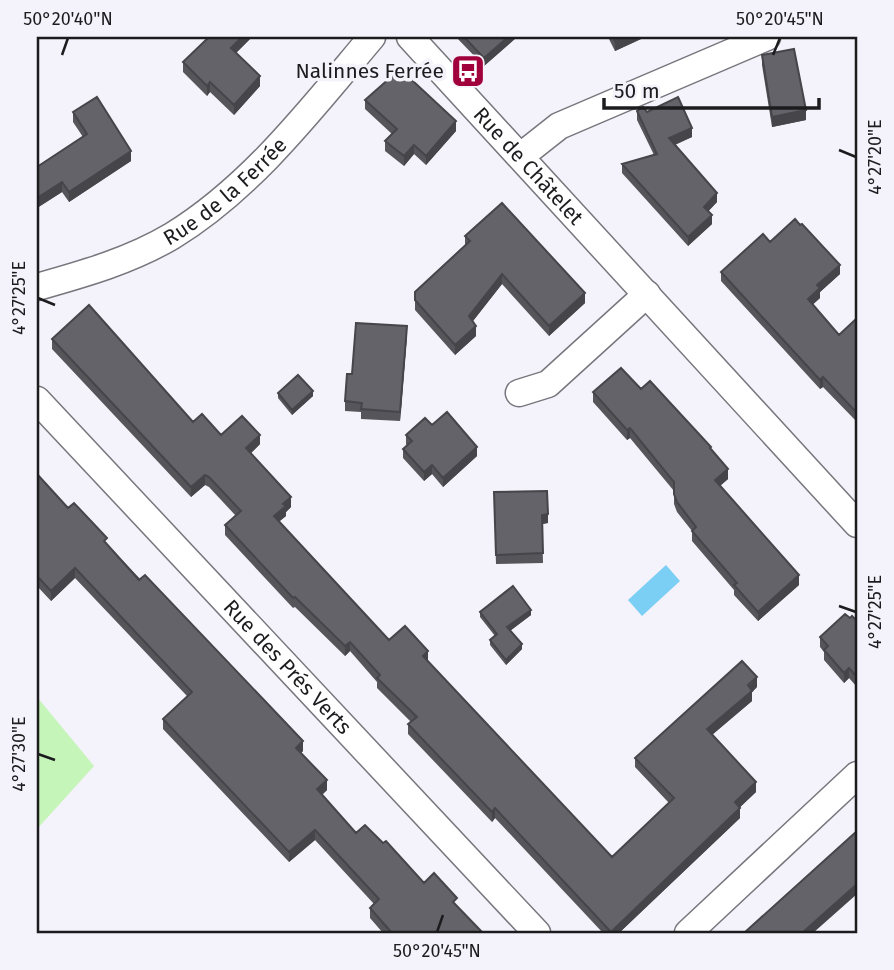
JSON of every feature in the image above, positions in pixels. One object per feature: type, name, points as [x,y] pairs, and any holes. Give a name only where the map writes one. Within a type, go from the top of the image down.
[{"type":"street","name":"Rue de la Ferrée","points":[[37,287],[94,271],[138,253],[170,237],[201,216],[241,183],[290,133],[372,37]]},
{"type":"street","name":"Rue de Châtelet","points":[[411,37],[857,524]]},
{"type":"street","points":[[521,156],[559,126],[766,37]]},
{"type":"street","points":[[519,393],[548,384],[647,294]]},
{"type":"street","name":"Rue des Prés Verts","points":[[37,400],[537,933]]},
{"type":"street","points":[[688,933],[857,775]]},
{"type":"green space","points":[[37,697],[94,766],[37,829]]},
{"type":"water","points":[[666,565],[680,581],[642,616],[628,600]]},
{"type":"building","points":[[209,37],[242,37],[231,48],[260,76],[234,105],[210,82],[207,86],[183,62]]},
{"type":"building","points":[[464,37],[508,37],[484,58]]},
{"type":"building","points":[[794,49],[806,110],[772,117],[762,55]]},
{"type":"building","points":[[400,69],[456,121],[426,156],[414,145],[404,156],[385,141],[397,129],[365,100]]},
{"type":"building","points":[[97,97],[131,151],[69,192],[62,182],[37,198],[37,167],[87,134],[73,112]]},
{"type":"building","points":[[678,97],[692,128],[669,138],[717,193],[704,207],[712,215],[688,237],[622,164],[657,154],[637,111],[643,107],[647,112]]},
{"type":"building","points":[[502,203],[585,293],[549,326],[502,274],[469,316],[476,326],[455,345],[415,300],[415,292],[470,241],[465,236]]},
{"type":"building","points":[[795,219],[840,265],[817,285],[820,288],[808,299],[839,335],[857,318],[857,413],[823,377],[820,380],[721,272],[763,234],[770,242]]},
{"type":"building","points":[[89,305],[193,422],[202,414],[221,435],[242,416],[260,435],[246,448],[291,497],[283,504],[286,506],[274,516],[389,640],[405,626],[428,651],[423,656],[612,857],[674,798],[635,758],[742,661],[757,677],[748,685],[752,691],[707,729],[756,782],[735,802],[740,808],[611,932],[495,808],[492,812],[408,724],[417,717],[377,678],[380,675],[350,642],[345,646],[293,598],[225,525],[241,511],[209,477],[205,475],[191,487],[52,339]]},
{"type":"building","points":[[356,323],[407,326],[400,412],[361,409],[362,403],[345,401],[347,374],[352,374]]},
{"type":"building","points":[[621,368],[641,389],[650,381],[711,447],[728,469],[715,480],[799,575],[758,612],[692,531],[696,527],[677,502],[674,482],[630,428],[627,430],[593,392]]},
{"type":"building","points":[[298,375],[313,391],[292,410],[278,393]]},
{"type":"building","points":[[447,412],[477,447],[443,478],[432,465],[424,472],[403,449],[412,441],[406,435],[425,418],[432,425]]},
{"type":"building","points":[[37,474],[68,508],[74,503],[107,538],[104,541],[139,580],[145,575],[303,741],[296,748],[327,780],[317,789],[356,833],[365,825],[383,843],[386,841],[424,883],[434,873],[457,898],[453,902],[483,933],[392,933],[370,908],[379,899],[315,830],[289,852],[163,719],[192,692],[75,568],[51,591],[37,576]]},
{"type":"building","points":[[547,491],[548,514],[542,515],[543,553],[496,555],[494,492]]},
{"type":"building","points":[[513,586],[531,610],[507,627],[522,644],[506,660],[490,640],[497,634],[480,612]]},
{"type":"building","points":[[845,614],[857,621],[857,677],[849,668],[844,673],[824,650],[828,646],[820,637]]},
{"type":"building","points":[[857,831],[857,884],[802,933],[744,933]]},
{"type":"place","name":"Nalinnes Ferrée","points":[[468,71]]}]
